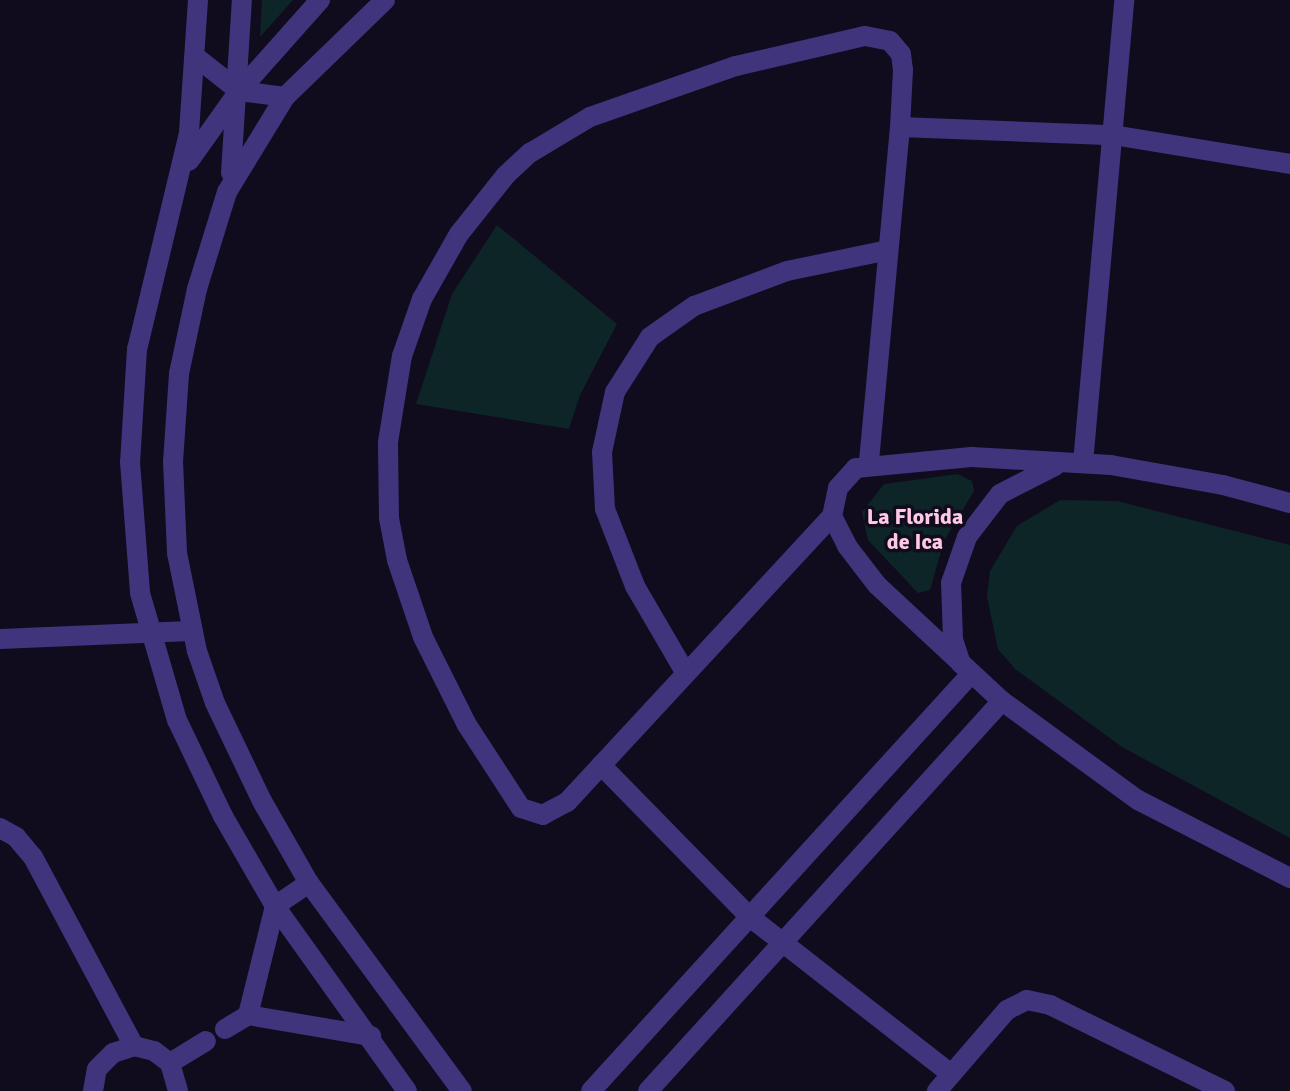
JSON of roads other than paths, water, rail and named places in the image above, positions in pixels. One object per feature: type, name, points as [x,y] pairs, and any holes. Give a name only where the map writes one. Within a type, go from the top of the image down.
[{"type":"street","points":[[198,0],[189,133],[147,296],[132,411],[131,506],[150,633],[199,769],[275,906],[371,1036],[407,1091]]},
{"type":"street","points":[[242,0],[239,91],[227,192],[187,329],[175,414],[176,539],[190,631],[235,747],[309,883],[456,1087]]},
{"type":"street","points":[[177,179],[239,91],[320,0]]},
{"type":"street","points":[[227,192],[285,97],[385,0]]},
{"type":"street","points":[[1072,464],[1113,135],[1124,0]]},
{"type":"street","points":[[869,464],[900,127],[901,54],[890,41],[873,36],[736,66],[647,95],[558,134],[506,175],[459,234],[422,299],[402,356],[388,442],[389,518],[408,598],[467,725],[521,808],[543,815],[554,812],[601,765],[832,516],[838,488],[856,468],[869,464],[971,457],[1072,464],[1198,479],[1290,503]]},
{"type":"street","points":[[196,57],[239,91],[285,97]]},
{"type":"street","points":[[900,127],[1113,135],[1290,164]]},
{"type":"street","points":[[685,672],[635,586],[605,509],[602,452],[615,392],[650,337],[694,306],[798,268],[888,250]]},
{"type":"street","points":[[966,670],[953,639],[951,583],[967,537],[1000,494],[1029,476],[1072,464]]},
{"type":"street","points":[[832,516],[837,530],[877,585],[1002,701],[1138,800],[1290,878]]},
{"type":"street","points":[[0,639],[190,631]]},
{"type":"street","points":[[591,1091],[750,917],[966,670]]},
{"type":"street","points":[[648,1091],[1002,701]]},
{"type":"street","points":[[601,765],[750,917],[951,1074]]},
{"type":"street","points":[[0,828],[16,837],[33,857],[134,1046]]},
{"type":"street","points":[[248,1015],[275,906],[309,883]]},
{"type":"street","points":[[937,1091],[1007,1010],[1040,1000],[1225,1091]]},
{"type":"street","points":[[225,1029],[248,1015],[371,1036]]},
{"type":"street","points":[[170,1063],[206,1041]]},
{"type":"street","points":[[93,1091],[97,1069],[113,1053],[134,1046],[154,1051],[170,1063],[178,1091]]},
{"type":"district","name":"La Florida de Ica","points":[[915,528]]}]
